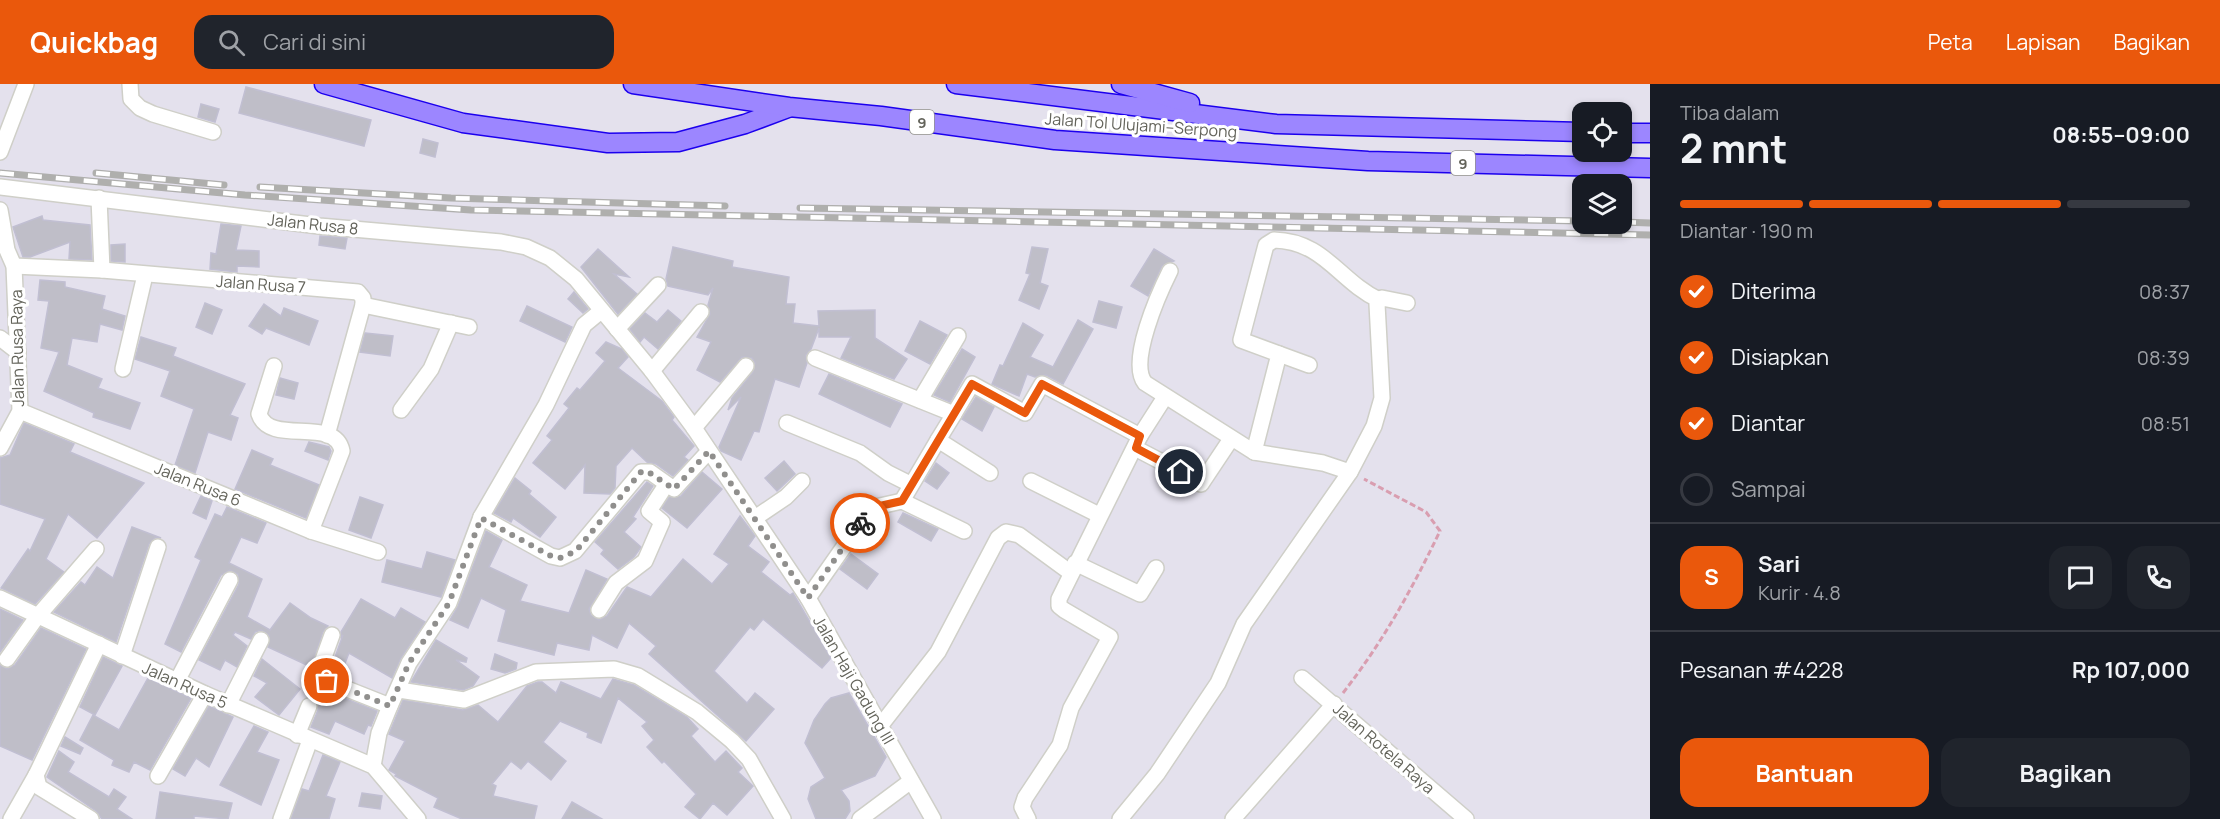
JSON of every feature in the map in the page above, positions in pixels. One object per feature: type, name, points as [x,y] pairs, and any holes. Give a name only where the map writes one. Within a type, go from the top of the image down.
[{"type":"highway","points":[[324,84],[463,123],[608,143],[678,142],[745,124],[789,107]]},
{"type":"highway","name":"Jalan Tol Ulujami–Serpong","points":[[633,84],[789,107],[881,116],[1055,140],[1368,161],[1650,168]]},
{"type":"highway","name":"Jalan Tol Ulujami–Serpong","points":[[956,84],[1276,124],[1572,132]]},
{"type":"highway","points":[[1043,84],[1162,96]]},
{"type":"highway","points":[[1121,84],[1276,124]]},
{"type":"highway","points":[[1632,133],[1650,133]]},
{"type":"street","points":[[1,145],[26,84]]},
{"type":"street","points":[[130,84],[131,99],[140,108],[213,132]]},
{"type":"street","name":"Jalan Rusa 8","points":[[0,187],[319,226],[501,242],[525,247],[550,258],[576,279],[601,311]]},
{"type":"street","points":[[99,198],[102,270]]},
{"type":"street","name":"Jalan Rusa Raya","points":[[0,210],[7,250],[14,266],[20,411],[0,448]]},
{"type":"street","points":[[1309,365],[1240,340],[1266,245],[1274,240],[1302,244],[1312,249],[1366,294],[1379,300],[1382,298],[1407,303]]},
{"type":"street","name":"Jalan Rusa 7","points":[[14,266],[102,270],[352,290],[358,292],[363,298],[363,305]]},
{"type":"street","points":[[1170,271],[1151,309],[1143,340],[1141,374],[1144,384],[1231,440],[1254,452],[1323,463],[1350,472]]},
{"type":"street","points":[[123,369],[145,275]]},
{"type":"street","points":[[617,329],[658,285]]},
{"type":"street","points":[[1120,819],[1157,774],[1218,683],[1244,624],[1350,472],[1376,419],[1383,398],[1379,300]]},
{"type":"street","points":[[327,435],[363,305],[469,327]]},
{"type":"street","points":[[416,819],[373,766],[380,733],[409,663],[449,603],[481,518],[546,405],[584,325],[601,311]]},
{"type":"street","name":"Jalan Haji Gadung III","points":[[601,311],[652,372],[694,428],[808,598],[933,819]]},
{"type":"street","points":[[652,372],[701,312]]},
{"type":"street","points":[[401,410],[431,369],[451,323]]},
{"type":"street","points":[[920,400],[958,336]]},
{"type":"street","points":[[0,338],[18,351]]},
{"type":"street","points":[[1254,452],[1279,354]]},
{"type":"street","points":[[815,358],[954,414]]},
{"type":"street","points":[[274,366],[259,414],[261,419],[274,428],[327,435],[337,439],[342,451],[311,531]]},
{"type":"street","points":[[694,428],[746,366]]},
{"type":"street","points":[[902,501],[910,484],[972,384],[1025,413],[1042,384],[1138,442],[1181,472]]},
{"type":"street","points":[[1028,819],[1022,807],[1025,798],[1060,745],[1071,708],[1110,637],[1059,606],[1059,599],[1099,515],[1165,397]]},
{"type":"street","name":"Jalan Rusa 6","points":[[20,411],[311,531],[378,552]]},
{"type":"street","points":[[787,423],[860,453],[888,473],[910,484]]},
{"type":"street","points":[[1201,484],[1231,440]]},
{"type":"street","points":[[936,443],[990,473]]},
{"type":"street","points":[[481,518],[551,556],[560,558],[576,551],[641,472],[647,471],[672,489],[677,487],[709,451]]},
{"type":"street","points":[[755,518],[786,497],[802,481]]},
{"type":"street","points":[[1031,481],[1099,515]]},
{"type":"street","points":[[598,610],[616,583],[645,561],[662,522],[649,512],[666,485]]},
{"type":"street","points":[[808,598],[871,508],[902,501],[964,531]]},
{"type":"street","points":[[881,725],[931,663],[998,538],[1006,532],[1018,535],[1073,568],[1140,594],[1156,568]]},
{"type":"street","points":[[122,656],[158,547]]},
{"type":"street","points":[[7,659],[37,616],[96,549]]},
{"type":"street","points":[[177,681],[230,580]]},
{"type":"street","name":"Jalan Rusa 5","points":[[0,598],[228,705],[373,766]]},
{"type":"street","points":[[332,635],[320,668],[321,676],[327,681],[390,706]]},
{"type":"street","points":[[228,705],[261,640]]},
{"type":"street","points":[[11,819],[36,775],[99,645]]},
{"type":"street","points":[[399,690],[464,700],[536,672],[614,669],[638,675],[698,712],[732,741],[749,759],[783,819]]},
{"type":"street","name":"Jalan Rotela Raya","points":[[1302,678],[1466,819]]},
{"type":"street","points":[[158,776],[205,694]]},
{"type":"street","points":[[1233,819],[1334,704]]},
{"type":"street","points":[[281,819],[304,738],[309,706]]},
{"type":"street","points":[[36,775],[39,787],[92,819]]},
{"type":"street","points":[[860,819],[911,781]]},
{"type":"path","points":[[1334,704],[1370,658],[1406,603],[1440,531],[1436,523],[1418,507],[1350,472]]},
{"type":"building","points":[[246,87],[371,120],[364,146],[239,113]]},
{"type":"building","points":[[201,104],[219,109],[215,122],[198,117]]},
{"type":"building","points":[[423,139],[438,143],[435,157],[420,153]]},
{"type":"building","points":[[42,216],[43,220],[90,225],[92,260],[69,259],[70,242],[30,257],[23,257],[13,227]]},
{"type":"building","points":[[221,224],[241,226],[236,250],[259,251],[259,267],[237,266],[237,272],[210,269],[211,253],[216,254]]},
{"type":"building","points":[[320,236],[347,238],[345,249],[319,245]]},
{"type":"building","points":[[125,244],[125,262],[111,261],[111,245]]},
{"type":"building","points":[[673,247],[733,261],[732,267],[789,277],[786,304],[795,304],[793,323],[819,326],[818,311],[875,310],[875,338],[907,359],[894,379],[841,358],[851,337],[819,337],[819,328],[811,349],[806,355],[807,363],[799,387],[775,379],[759,432],[754,431],[741,460],[721,451],[719,447],[741,397],[728,410],[732,398],[753,372],[755,363],[752,358],[742,357],[720,382],[697,370],[711,342],[697,337],[710,314],[708,305],[713,288],[708,295],[668,286],[666,279]]},
{"type":"building","points":[[1032,247],[1048,249],[1040,283],[1048,286],[1039,309],[1019,300],[1030,274],[1026,273]]},
{"type":"building","points":[[598,249],[629,277],[614,274],[637,294],[618,314],[581,267]]},
{"type":"building","points":[[1154,249],[1174,261],[1162,266],[1148,296],[1131,286]]},
{"type":"building","points":[[40,280],[65,282],[65,287],[105,296],[102,309],[125,316],[122,330],[100,324],[97,342],[72,338],[67,365],[102,379],[98,388],[140,403],[130,429],[93,417],[94,413],[44,391],[59,352],[41,348],[49,301],[38,300]]},
{"type":"building","points":[[574,292],[588,309],[583,313],[568,299]]},
{"type":"building","points":[[1099,301],[1122,307],[1116,328],[1093,322]]},
{"type":"building","points":[[205,303],[222,310],[212,334],[196,327]]},
{"type":"building","points":[[264,304],[281,316],[284,308],[318,321],[309,345],[266,328],[262,334],[249,326]]},
{"type":"building","points":[[527,306],[572,327],[565,342],[520,321]]},
{"type":"building","points":[[668,310],[681,321],[658,349],[644,337],[640,342],[630,329],[645,313],[657,322]]},
{"type":"building","points":[[1078,320],[1093,329],[1063,384],[1046,375],[1035,377],[1027,374],[1019,396],[992,384],[1023,323],[1043,335],[1030,357],[1053,367]]},
{"type":"building","points":[[920,321],[947,335],[930,364],[905,351]]},
{"type":"building","points":[[365,333],[393,336],[390,356],[360,352]]},
{"type":"building","points":[[141,337],[176,348],[173,356],[245,384],[230,415],[238,418],[231,440],[208,432],[195,473],[175,465],[194,409],[161,396],[170,371],[135,359]]},
{"type":"building","points":[[606,342],[622,349],[628,357],[618,368],[662,401],[674,417],[672,420],[694,446],[684,457],[688,460],[673,476],[656,464],[647,462],[632,448],[616,466],[615,488],[610,494],[584,493],[585,465],[565,489],[533,463],[552,440],[547,436],[569,408],[564,404],[577,388],[580,390],[605,361],[596,353]]},
{"type":"building","points":[[962,349],[975,357],[950,402],[934,395]]},
{"type":"building","points":[[829,374],[902,404],[890,427],[819,394]]},
{"type":"building","points":[[280,378],[298,383],[294,399],[276,395]]},
{"type":"building","points":[[976,397],[994,407],[982,431],[962,419]]},
{"type":"building","points":[[24,423],[74,444],[70,452],[144,483],[97,538],[68,514],[46,559],[64,572],[35,604],[1,588],[28,549],[30,551],[45,519],[0,504],[0,458],[10,455]]},
{"type":"building","points":[[309,442],[329,447],[331,451],[328,460],[305,451]]},
{"type":"building","points":[[252,450],[273,459],[270,465],[319,485],[306,518],[235,489]]},
{"type":"building","points":[[784,461],[795,474],[777,491],[765,478]]},
{"type":"building","points":[[936,463],[949,473],[937,489],[925,481]]},
{"type":"building","points":[[702,472],[722,489],[687,528],[662,508],[669,497],[681,496]]},
{"type":"building","points":[[515,478],[531,491],[529,494],[556,517],[540,537],[513,518],[511,522],[494,513]]},
{"type":"building","points":[[647,482],[653,486],[633,517],[636,519],[624,532],[641,547],[634,557],[618,569],[601,554],[604,550],[595,542]]},
{"type":"building","points":[[201,496],[212,501],[206,519],[193,513]]},
{"type":"building","points":[[360,497],[383,505],[371,538],[349,530]]},
{"type":"building","points":[[227,507],[266,523],[257,543],[241,537],[229,563],[262,579],[247,617],[270,630],[290,603],[311,618],[328,626],[323,632],[311,667],[268,647],[269,635],[261,630],[255,632],[251,639],[235,632],[233,635],[247,646],[237,667],[225,660],[220,670],[199,660],[239,584],[238,574],[230,570],[221,575],[181,652],[165,644],[201,560],[195,557],[215,514],[222,517]]},
{"type":"building","points":[[903,513],[938,529],[931,541],[898,522]]},
{"type":"building","points":[[740,516],[755,536],[748,546],[769,562],[761,572],[790,595],[793,593],[831,658],[822,668],[763,619],[754,630],[750,627],[714,671],[747,703],[755,693],[774,709],[746,741],[649,654],[656,646],[629,623],[617,648],[592,635],[589,650],[557,643],[554,655],[498,641],[506,610],[481,598],[468,628],[450,620],[458,606],[486,531],[502,540],[489,567],[527,585],[520,601],[569,613],[586,570],[607,579],[589,609],[591,615],[599,620],[607,616],[627,587],[651,597],[683,559],[712,584],[729,564],[714,554]]},
{"type":"building","points":[[132,527],[161,538],[155,538],[149,544],[116,642],[54,612],[81,582],[85,585],[97,567],[113,578]]},
{"type":"building","points":[[427,552],[455,560],[441,597],[382,582],[387,560],[422,569]]},
{"type":"building","points":[[851,554],[878,574],[867,589],[840,569]]},
{"type":"building","points":[[361,599],[395,618],[401,608],[425,622],[401,658],[392,678],[349,653],[340,676],[330,671],[343,635],[341,637],[341,632]]},
{"type":"building","points":[[0,609],[23,620],[0,652]]},
{"type":"building","points":[[41,628],[86,649],[32,760],[0,746],[0,665],[7,669],[15,665]]},
{"type":"building","points":[[436,640],[467,658],[466,662],[456,660],[479,677],[473,686],[463,690],[411,682]]},
{"type":"building","points":[[495,654],[517,663],[516,669],[505,673],[491,669]]},
{"type":"building","points":[[103,657],[122,666],[95,715],[80,707]]},
{"type":"building","points":[[262,659],[300,689],[279,715],[255,697],[267,683],[254,676]]},
{"type":"building","points":[[148,678],[191,698],[150,770],[134,762],[129,772],[112,765],[114,760],[80,740],[93,715],[119,730]]},
{"type":"building","points":[[613,679],[634,685],[687,717],[698,729],[691,736],[715,762],[726,751],[742,768],[738,772],[753,786],[727,815],[713,803],[700,819],[685,807],[696,794],[647,747],[654,740],[642,726],[647,722],[618,698],[601,743],[587,737],[588,733],[560,721],[543,742],[566,761],[551,780],[528,761],[521,769],[511,761],[492,784],[496,786],[493,796],[537,806],[534,819],[462,819],[434,807],[438,798],[395,776],[396,774],[389,770],[405,741],[389,734],[403,700],[463,710],[478,705],[498,722],[527,686],[542,682],[556,693],[561,682],[601,699]]},
{"type":"building","points":[[321,689],[377,711],[371,726],[368,725],[364,734],[335,721],[329,734],[311,727],[318,710],[316,700]]},
{"type":"building","points":[[849,693],[886,757],[875,776],[841,790],[849,801],[850,811],[845,819],[816,819],[808,799],[811,787],[825,778],[805,743],[814,720],[825,704],[831,698]]},
{"type":"building","points":[[209,706],[233,717],[209,767],[196,758],[185,776],[173,769]]},
{"type":"building","points":[[254,726],[268,732],[257,752],[279,760],[261,805],[220,785]]},
{"type":"building","points":[[65,737],[83,748],[80,754],[61,746]]},
{"type":"building","points":[[59,751],[74,762],[68,772],[109,797],[114,789],[126,797],[117,809],[132,819],[102,819],[96,811],[47,777]]},
{"type":"building","points":[[323,755],[340,762],[326,796],[335,799],[329,819],[291,819],[302,789],[309,791]]},
{"type":"building","points":[[160,792],[232,803],[228,819],[194,816],[194,819],[156,819]]},
{"type":"building","points":[[362,793],[382,796],[380,809],[359,806]]},
{"type":"building","points":[[572,802],[602,819],[562,819]]},
{"type":"railway","points":[[0,173],[245,195],[471,210],[1650,235]]},
{"type":"railway","points":[[96,173],[224,185]]},
{"type":"railway","points":[[260,187],[451,198],[725,206]]},
{"type":"railway","points":[[800,208],[1572,221]]},
{"type":"railway","points":[[1632,222],[1650,223]]},
{"type":"way so far","points":[[327,681],[390,706],[409,663],[449,603],[481,518],[551,556],[560,558],[568,556],[576,551],[641,472],[650,472],[674,489],[709,451],[808,598],[860,523]]},
{"type":"route","points":[[860,523],[871,508],[887,502],[902,501],[910,484],[972,384],[1025,413],[1042,384],[1140,436],[1136,448],[1181,472]]}]
